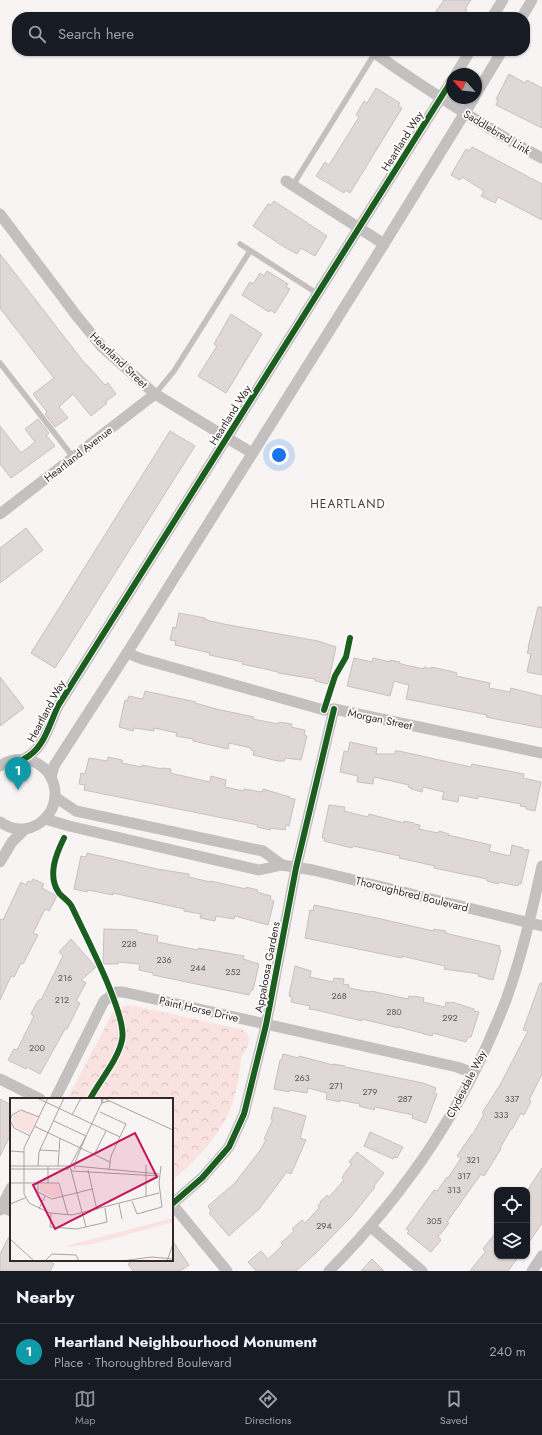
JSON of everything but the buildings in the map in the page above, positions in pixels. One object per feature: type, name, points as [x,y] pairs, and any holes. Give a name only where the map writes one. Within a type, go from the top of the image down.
[{"type":"street","points":[[495,12],[503,0]]},
{"type":"street","points":[[525,12],[532,0]]},
{"type":"street","name":"Saddlebred Link","points":[[379,56],[403,74],[452,106],[524,149],[542,158]]},
{"type":"street","points":[[460,68],[467,56]]},
{"type":"street","points":[[482,84],[499,56]]},
{"type":"street","name":"Heartland Way","points":[[24,759],[31,756],[37,750],[45,737],[58,706],[446,89]]},
{"type":"street","points":[[51,777],[54,766],[127,653],[470,104]]},
{"type":"street","points":[[289,183],[384,244]]},
{"type":"street","name":"Heartland Street","points":[[0,214],[88,331],[102,347],[156,394],[252,453]]},
{"type":"street","name":"Heartland Avenue","points":[[1,511],[156,394]]},
{"type":"street","name":"Morgan Street","points":[[127,653],[142,659],[324,710],[334,709],[542,753]]},
{"type":"street","name":"Appaloosa Gardens","points":[[173,1203],[202,1178],[229,1147],[244,1114],[266,1025],[296,868],[334,709]]},
{"type":"street","points":[[0,822],[5,826],[15,829],[32,827],[45,819],[52,809],[56,797],[55,787],[51,777],[44,768],[35,762],[24,759],[15,759],[2,762]]},
{"type":"street","name":"Thoroughbred Boulevard","points":[[56,797],[76,811],[262,851],[282,865],[313,870],[542,926]]},
{"type":"street","name":"Thoroughbred Boulevard","points":[[45,819],[69,826],[259,870],[282,865]]},
{"type":"street","points":[[0,862],[12,842],[25,829]]},
{"type":"street","name":"Clydesdale Way","points":[[329,1271],[371,1227],[404,1186],[425,1157],[449,1119],[473,1073],[506,999],[530,922],[542,866]]},
{"type":"street","name":"Paint Horse Drive","points":[[56,1098],[104,1001],[116,992],[123,992],[457,1067],[473,1073]]},
{"type":"street","points":[[0,1079],[38,1098]]},
{"type":"street","points":[[4,1209],[10,1191]]},
{"type":"street","points":[[173,1205],[227,1271]]},
{"type":"street","points":[[371,1227],[422,1271]]},
{"type":"street","points":[[532,1271],[542,1256]]},
{"type":"lane","points":[[289,183],[371,56]]},
{"type":"lane","points":[[240,244],[318,294]]},
{"type":"lane","points":[[156,394],[174,371],[250,251]]},
{"type":"lane","points":[[0,363],[73,457]]},
{"type":"green space","points":[[130,1005],[241,1029],[248,1034],[249,1037],[247,1048],[242,1056],[235,1096],[229,1112],[216,1134],[200,1155],[173,1179],[173,1098],[68,1098],[113,1012],[120,1007]]},
{"type":"cycle path","points":[[24,759],[31,755],[41,743],[58,706],[446,90]]},
{"type":"cycle path","points":[[324,710],[335,676],[346,657],[350,638]]},
{"type":"cycle path","points":[[173,1203],[202,1178],[229,1147],[244,1114],[266,1025],[296,868],[334,709]]},
{"type":"cycle path","points":[[64,838],[54,865],[53,872],[55,886],[59,893],[72,907],[95,954],[112,994],[122,1028],[122,1040],[117,1055],[91,1098]]},
{"type":"place","name":"Heartland Neighbourhood Monument","points":[[18,790]]},
{"type":"district","name":"HEARTLAND","points":[[348,504]]}]
